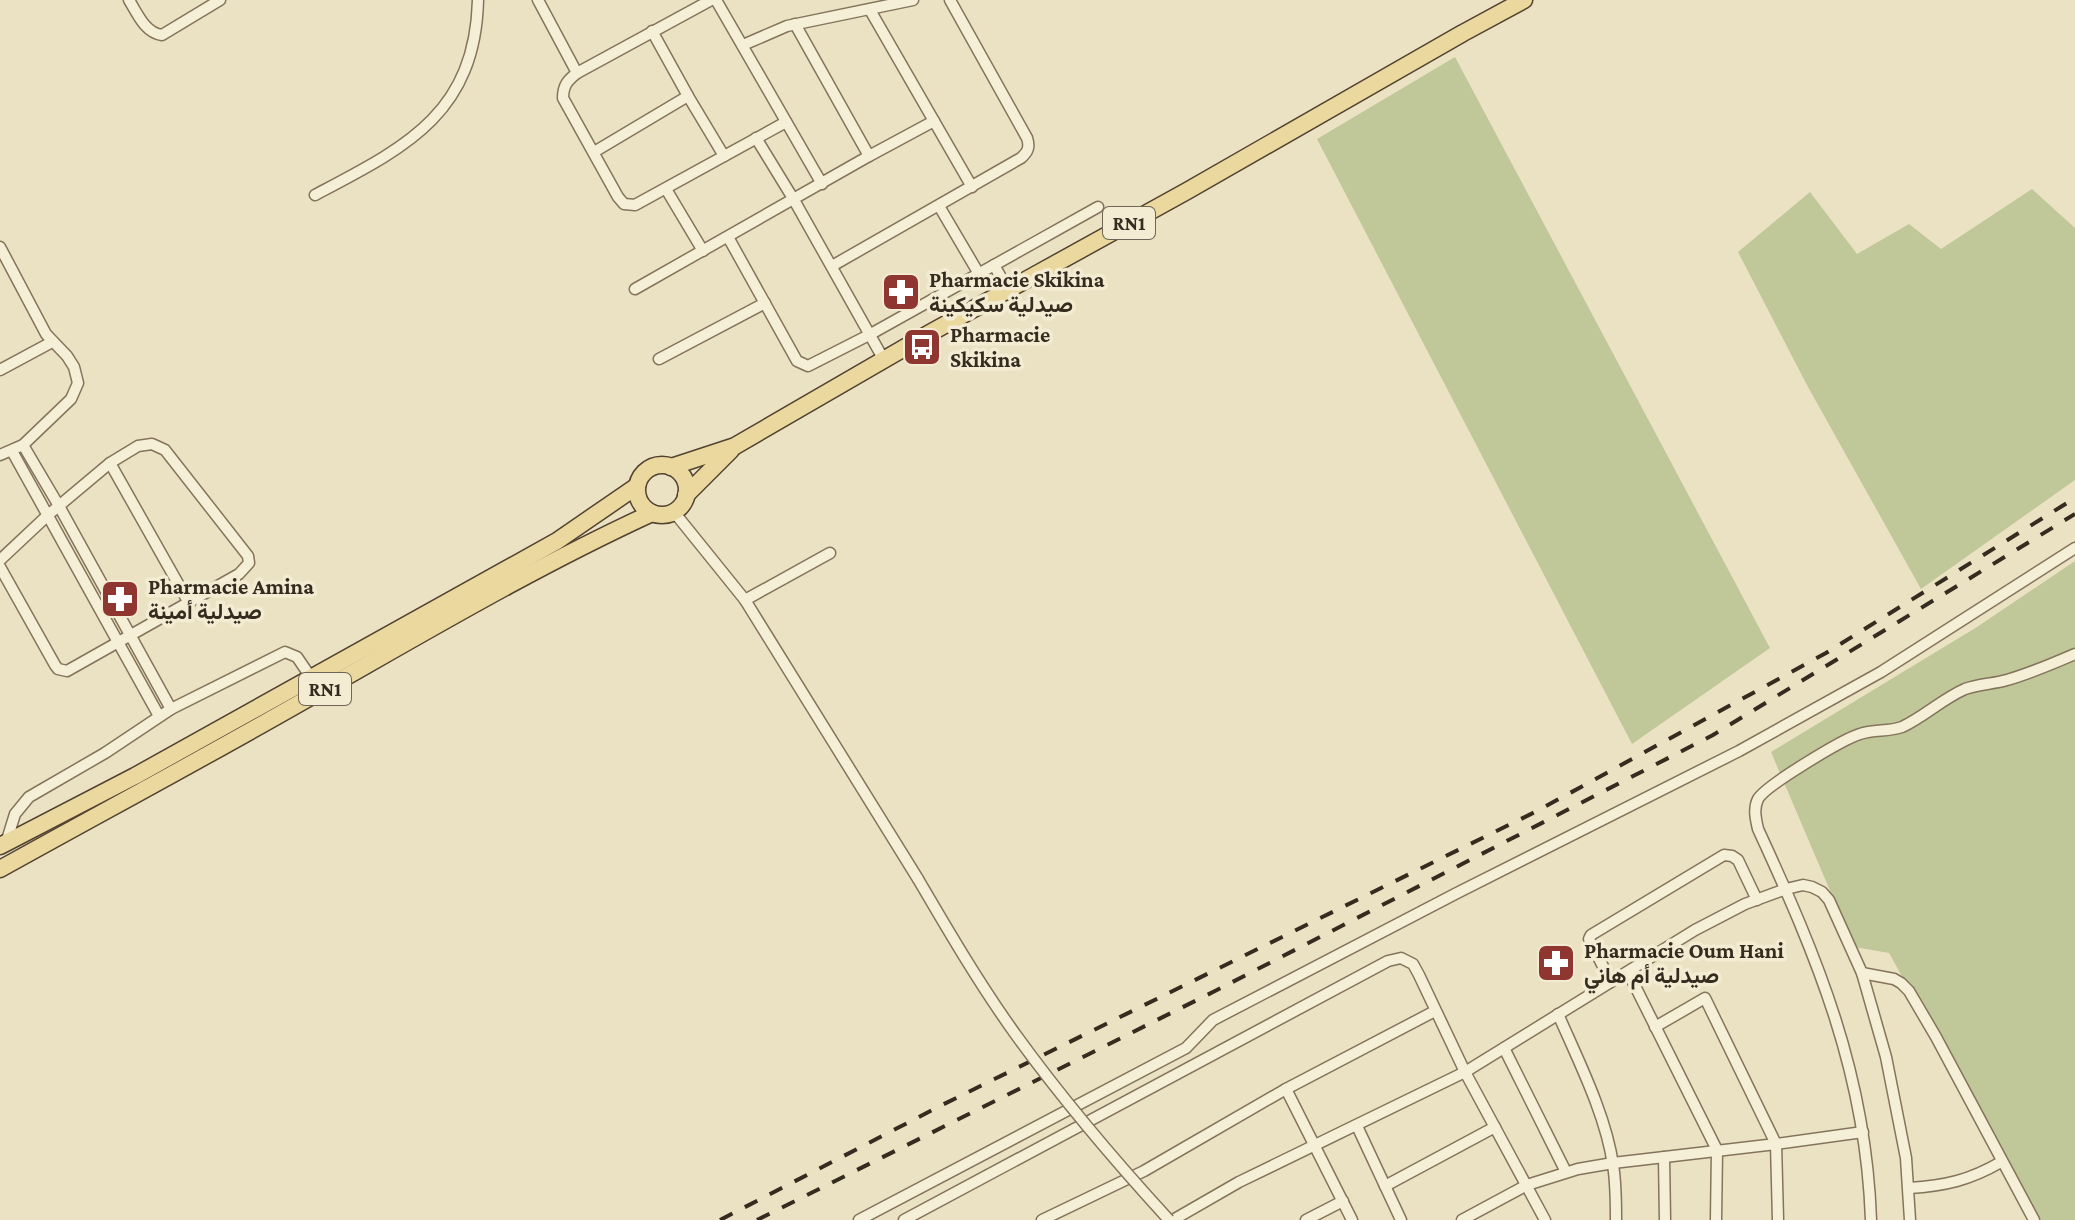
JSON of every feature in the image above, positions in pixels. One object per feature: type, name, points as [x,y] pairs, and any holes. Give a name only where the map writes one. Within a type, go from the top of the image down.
[{"type":"main road","name":"RN1","points":[[3,845],[312,679],[557,541],[637,486],[641,476],[650,468],[660,465],[671,467],[735,446],[1524,0]]},
{"type":"main road","name":"RN1","points":[[0,869],[588,542],[652,513],[663,515],[674,512],[682,505],[686,495],[735,446]]},
{"type":"main road","points":[[671,467],[686,484],[686,495]]},
{"type":"main road","points":[[637,486],[637,497],[643,507],[652,513]]},
{"type":"street","points":[[129,0],[149,30],[155,35],[162,35],[220,0]]},
{"type":"street","points":[[315,195],[391,153],[436,118],[461,79],[471,53],[478,0]]},
{"type":"street","points":[[538,0],[577,73]]},
{"type":"street","points":[[786,122],[635,205],[624,204],[563,98],[564,87],[577,73],[714,0],[743,45],[822,184]]},
{"type":"street","points":[[743,45],[795,24],[913,0]]},
{"type":"street","points":[[832,266],[1021,158],[1028,150],[1029,144],[950,0]]},
{"type":"street","points":[[870,10],[972,187]]},
{"type":"street","points":[[795,24],[869,156]]},
{"type":"street","points":[[652,31],[724,156]]},
{"type":"street","points":[[594,152],[688,96]]},
{"type":"street","points":[[635,289],[934,121]]},
{"type":"street","points":[[756,138],[884,360]]},
{"type":"street","points":[[666,189],[703,251]]},
{"type":"street","points":[[939,206],[979,274]]},
{"type":"street","points":[[728,237],[797,361],[811,365],[1098,207]]},
{"type":"street","points":[[0,247],[52,342],[61,349],[77,374],[77,388],[71,399],[23,445],[0,455]]},
{"type":"street","points":[[994,265],[1008,290]]},
{"type":"street","points":[[659,359],[765,303]]},
{"type":"street","points":[[0,370],[52,342]]},
{"type":"street","points":[[0,560],[110,463],[138,446],[152,444],[165,450],[248,556],[249,563],[244,570],[189,603],[72,670],[63,671],[58,669],[0,567]]},
{"type":"street","points":[[23,445],[171,709]]},
{"type":"street","points":[[12,451],[159,716]]},
{"type":"street","points":[[110,463],[189,603]]},
{"type":"street","points":[[674,512],[745,600],[965,959],[1016,1035],[1085,1124],[1171,1220],[1239,1182],[1465,1072],[1695,930],[1757,900],[1803,885],[1822,892],[1829,900],[1862,973],[1886,1057],[1906,1158],[1910,1220]]},
{"type":"street","points":[[859,1220],[1186,1048],[1213,1020],[1739,751],[1881,672],[2075,548]]},
{"type":"street","points":[[745,600],[830,553]]},
{"type":"street","points":[[3,845],[15,814],[29,797],[105,753],[171,709],[285,652],[297,657],[312,679]]},
{"type":"street","points":[[1871,1220],[1863,1132],[1852,1076],[1833,1008],[1786,889],[1758,829],[1755,814],[1757,801],[1767,788],[1836,744],[1860,734],[1902,727],[1960,691],[2033,673],[2075,654]]},
{"type":"street","points":[[1611,982],[1589,939],[1591,935],[1724,855],[1738,860],[1757,900]]},
{"type":"street","points":[[904,1220],[1388,961],[1401,958],[1413,964],[1465,1072],[1545,1220]]},
{"type":"street","points":[[1628,972],[1717,1150],[1716,1220]]},
{"type":"street","points":[[1862,973],[1894,979],[1909,991],[2034,1220]]},
{"type":"street","points":[[1655,1027],[1705,998],[1776,1144],[1778,1220]]},
{"type":"street","points":[[1042,1220],[1144,1171],[1286,1089],[1435,1011]]},
{"type":"street","points":[[1558,1014],[1604,1128],[1613,1163],[1616,1220]]},
{"type":"street","points":[[1504,1048],[1566,1172]]},
{"type":"street","points":[[1286,1089],[1352,1220]]},
{"type":"street","points":[[1357,1126],[1401,1220]]},
{"type":"street","points":[[1385,1186],[1495,1127]]},
{"type":"street","points":[[1462,1220],[1527,1185],[1566,1172],[1613,1163],[1863,1132]]},
{"type":"street","points":[[1664,1157],[1665,1220]]},
{"type":"street","points":[[1909,1188],[1939,1186],[1970,1179],[2001,1162]]},
{"type":"street","points":[[1306,1220],[1343,1201]]},
{"type":"green space","points":[[1455,57],[1770,648],[1632,744],[1317,139]]},
{"type":"green space","points":[[2032,189],[2075,228],[2075,480],[1921,589],[1808,387],[1738,252],[1810,192],[1857,254],[1909,224],[1941,249]]},
{"type":"green space","points":[[2075,561],[2075,1220],[2036,1220],[1889,953],[1854,947],[1771,752],[1977,627]]},
{"type":"railway","points":[[720,1220],[942,1105],[1537,811],[1826,653],[2075,498]]},
{"type":"railway","points":[[757,1220],[1215,991],[1713,735],[2075,514]]},
{"type":"place","name":"Pharmacie Skikina صيدلية سكيكينة","points":[[901,292]]},
{"type":"place","name":"Pharmacie Skikina","points":[[922,347]]},
{"type":"place","name":"Pharmacie Amina صيدلية أمينة","points":[[120,599]]},
{"type":"place","name":"Pharmacie Oum Hani صيدلية أم هاني","points":[[1556,963]]}]
